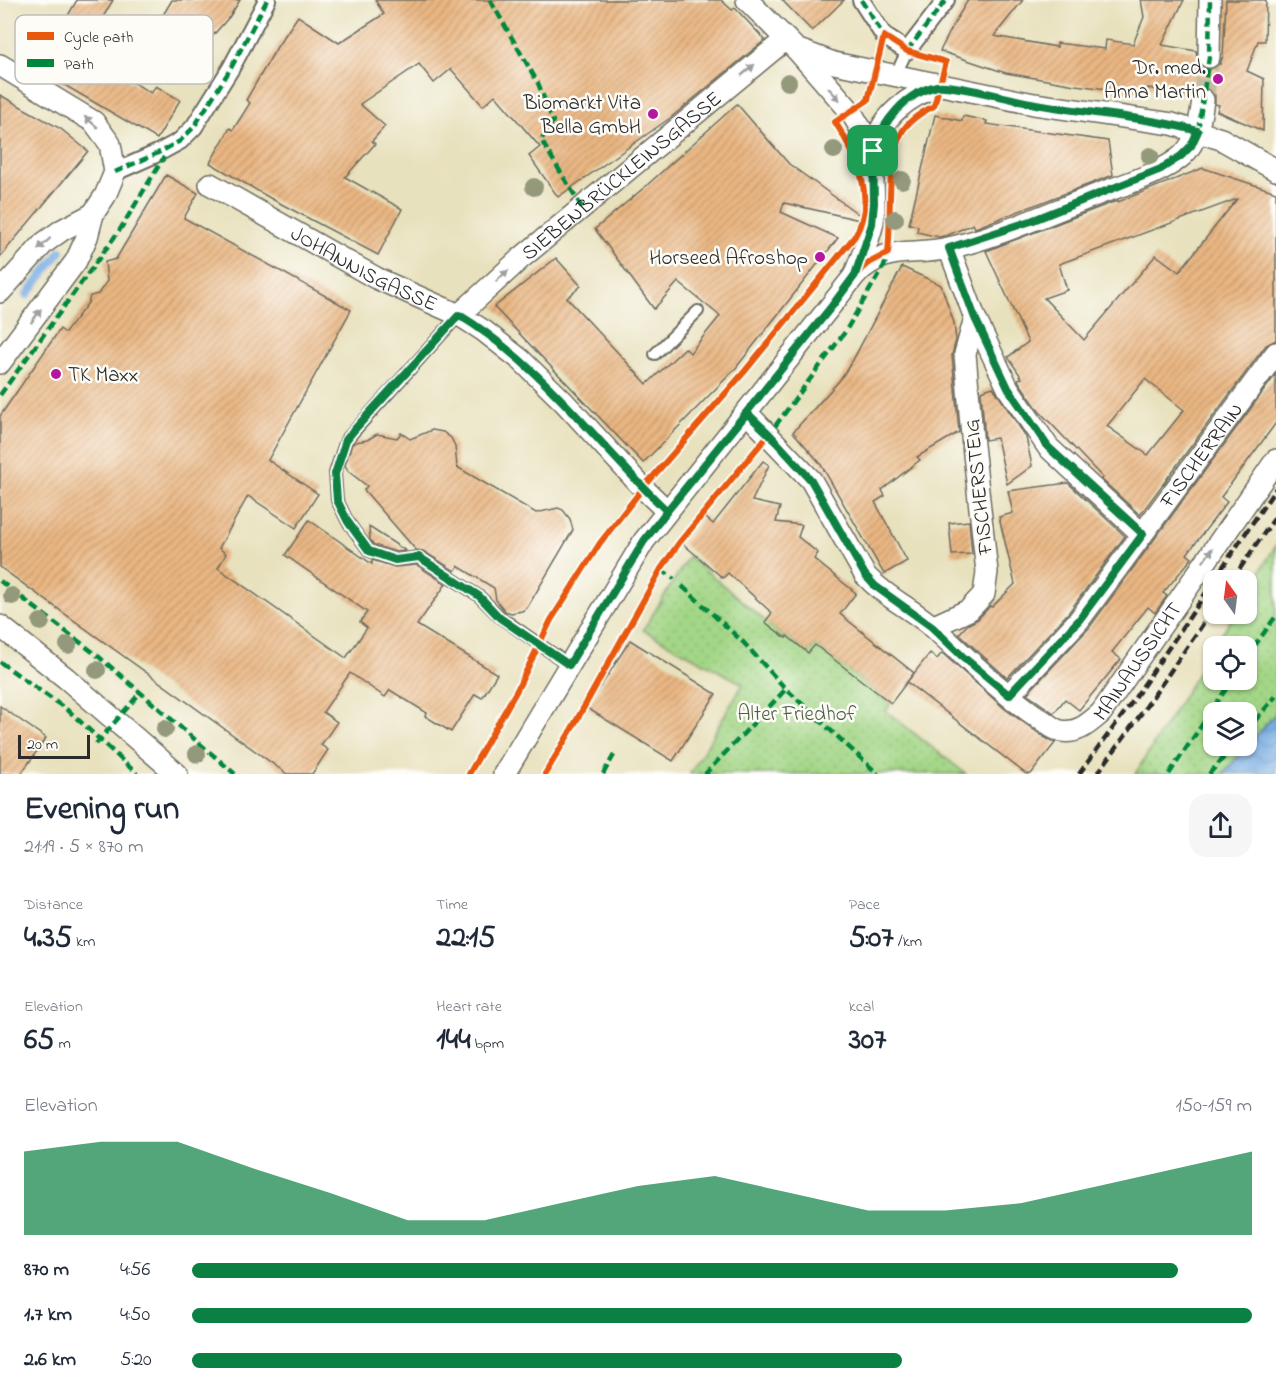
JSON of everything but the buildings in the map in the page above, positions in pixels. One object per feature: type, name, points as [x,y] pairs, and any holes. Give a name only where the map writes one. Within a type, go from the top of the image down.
[{"type":"street","points":[[115,172],[180,141],[194,127],[231,68],[267,0]]},
{"type":"street","points":[[747,0],[791,44],[851,112],[873,151]]},
{"type":"street","points":[[861,0],[884,36],[907,51],[946,0]]},
{"type":"street","points":[[1209,57],[1210,0]]},
{"type":"street","points":[[791,44],[834,63],[1034,104],[1142,118],[1198,131],[1221,139],[1276,170]]},
{"type":"street","name":"SIEBENBRÜCKLEINSGASSE","points":[[459,315],[520,259],[791,44]]},
{"type":"street","points":[[0,65],[15,74]]},
{"type":"street","points":[[0,363],[76,261],[87,237],[93,214],[105,196],[115,172],[110,144],[94,122],[31,84]]},
{"type":"street","points":[[855,275],[872,224],[873,151],[879,135],[888,119],[903,103],[924,90],[940,85]]},
{"type":"street","points":[[504,774],[644,541],[855,275],[867,264],[888,253],[924,252],[949,248],[1031,221],[1161,169],[1181,156],[1191,146],[1198,131],[1203,100]]},
{"type":"street","name":"JOHANNISGASSE","points":[[210,184],[376,278],[459,315],[484,331],[521,360],[564,402],[667,511]]},
{"type":"street","points":[[0,292],[44,243],[62,230],[93,214]]},
{"type":"street","points":[[949,248],[975,318],[1008,388],[1048,447],[1143,534]]},
{"type":"street","name":"FISCHERSTEIG","points":[[932,627],[969,610],[984,594],[987,572],[965,354],[975,318]]},
{"type":"street","name":"FISCHERRAIN","points":[[1009,695],[1079,620],[1276,353]]},
{"type":"street","points":[[747,413],[811,480],[865,575],[875,586],[932,627],[962,656],[1009,695]]},
{"type":"street","name":"MAINAUSSICHT","points":[[1009,695],[1058,731],[1071,732],[1084,727],[1101,713],[1276,460]]},
{"type":"street","points":[[0,626],[66,678],[177,774]]},
{"type":"lane","points":[[895,76],[907,51]]},
{"type":"lane","points":[[655,354],[698,311]]},
{"type":"lane","points":[[459,315],[346,440],[335,474],[337,500],[348,522],[369,551],[395,560],[419,557],[479,596],[500,618],[569,665]]},
{"type":"green space","points":[[1276,545],[1276,713],[1257,734],[1257,702],[1203,702],[1203,756],[1238,756],[1222,774],[1135,774],[1203,664],[1203,690],[1257,690],[1257,636],[1220,636],[1228,624],[1257,624],[1257,576]]},
{"type":"green space","name":"Alter Friedhof","points":[[689,556],[785,638],[787,636],[808,653],[815,645],[891,703],[886,711],[966,774],[690,774],[743,684],[643,630]]},
{"type":"water","points":[[1276,713],[1276,774],[1223,774],[1239,756],[1257,756],[1257,735]]},
{"type":"waterway","points":[[27,295],[61,251]]},
{"type":"tunnel","points":[[1203,100],[1209,57]]},
{"type":"railway","points":[[1221,570],[1276,488]]},
{"type":"railway","points":[[1239,570],[1276,516]]},
{"type":"railway","points":[[1079,774],[1130,705],[1203,597]]},
{"type":"railway","points":[[1097,774],[1203,624]]},
{"type":"marked path","points":[[115,172],[180,141],[194,127],[231,68],[267,0]]},
{"type":"marked path","points":[[490,0],[538,83],[553,121],[541,140],[583,209]]},
{"type":"marked path","points":[[861,0],[888,39]]},
{"type":"marked path","points":[[907,51],[946,0]]},
{"type":"marked path","points":[[1198,131],[1209,57],[1210,0]]},
{"type":"marked path","points":[[0,395],[121,228],[164,157]]},
{"type":"marked path","points":[[767,437],[845,332],[885,264],[888,252]]},
{"type":"marked path","points":[[661,569],[674,579]]},
{"type":"marked path","points":[[0,581],[98,656],[235,774]]},
{"type":"marked path","points":[[682,586],[743,642],[786,689],[878,774]]},
{"type":"marked path","points":[[1257,643],[1276,616]]},
{"type":"marked path","points":[[0,662],[70,712],[137,774]]},
{"type":"marked path","points":[[709,774],[706,773],[786,689]]},
{"type":"marked path","points":[[1169,774],[1225,690]]},
{"type":"marked path","points":[[96,744],[140,693]]},
{"type":"marked path","points":[[1257,718],[1276,696]]},
{"type":"marked path","points":[[603,774],[614,755]]},
{"type":"marked path","points":[[1209,774],[1225,756]]},
{"type":"cycle path","points":[[469,774],[517,690],[551,620],[600,543],[643,488],[745,371],[855,236],[864,207],[862,178],[857,163],[835,122],[868,100],[884,36],[907,51],[946,62],[934,106],[908,124],[897,144],[891,175],[888,253],[867,264],[855,275],[747,413],[769,434],[679,543],[661,569],[545,774]]},
{"type":"place","name":"Dr. med. Anna Martin","points":[[1218,79]]},
{"type":"place","name":"Biomarkt Vita Bella GmbH","points":[[653,114]]},
{"type":"place","name":"Horseed Afroshop","points":[[820,257]]},
{"type":"place","name":"TK Maxx","points":[[56,374]]},
{"type":"route","points":[[873,151],[872,224],[855,275],[832,306],[667,511],[644,541],[569,665],[500,618],[479,596],[419,557],[395,560],[369,551],[348,522],[337,500],[335,474],[341,451],[354,430],[459,315],[521,360],[598,437],[643,488],[667,511],[747,413],[811,480],[825,500],[865,575],[875,586],[932,627],[962,656],[1009,695],[1079,620],[1143,534],[1048,447],[1008,388],[975,318],[949,248],[1031,221],[1161,169],[1181,156],[1191,146],[1198,131],[1142,118],[1034,104],[940,85],[924,90],[903,103],[888,119],[873,151]]}]
